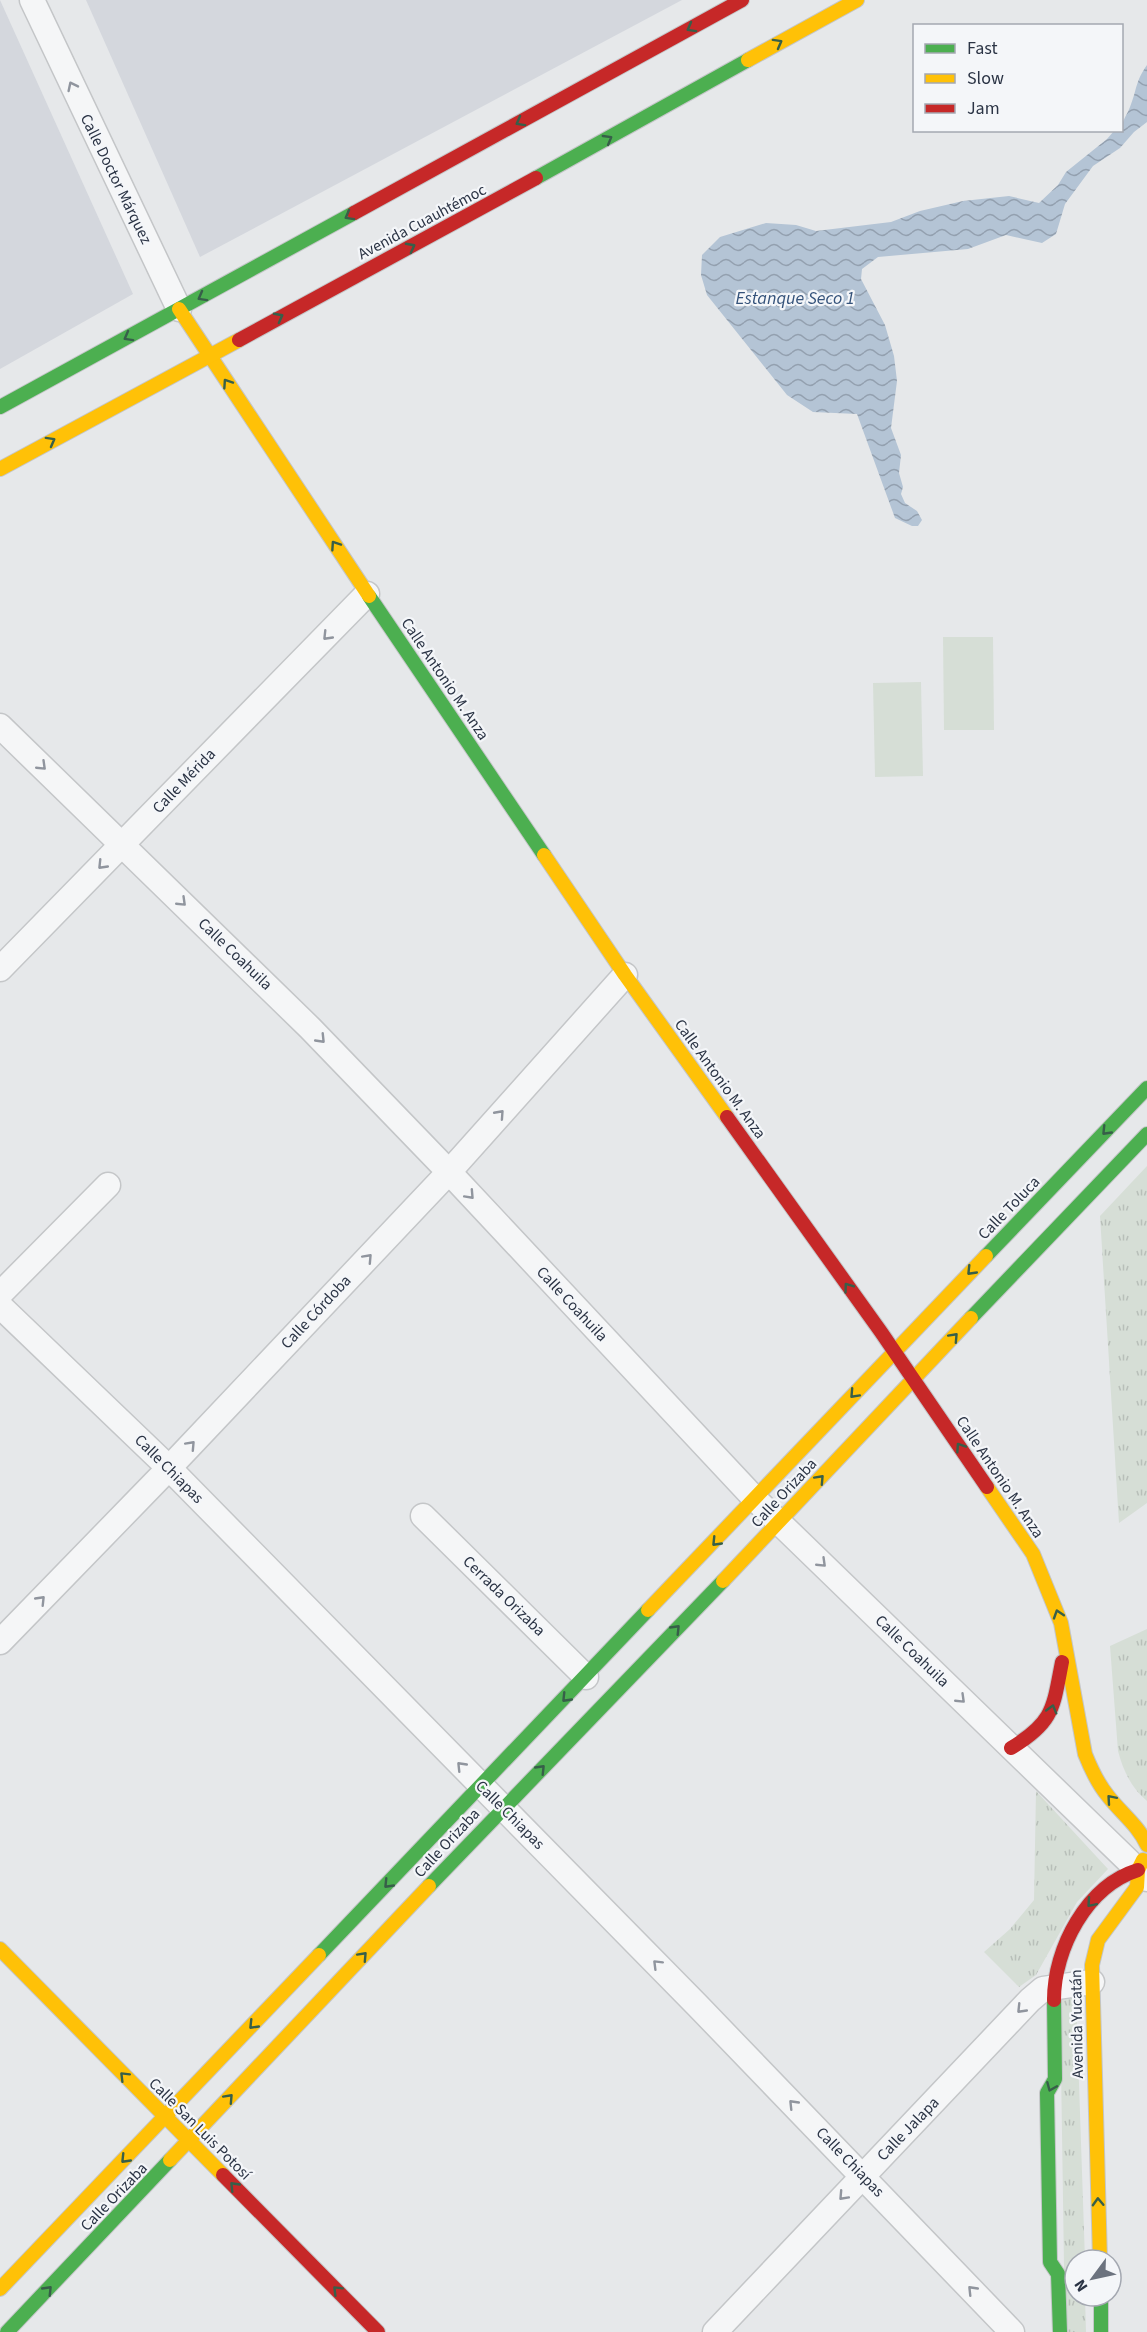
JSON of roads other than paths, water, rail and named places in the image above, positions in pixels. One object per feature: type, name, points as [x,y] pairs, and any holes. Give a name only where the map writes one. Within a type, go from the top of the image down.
[{"type":"street","name":"Calle Doctor Márquez","points":[[32,0],[179,309],[208,354]]},
{"type":"street","points":[[0,407],[742,0]]},
{"type":"street","name":"Avenida Cuauhtémoc","points":[[0,469],[208,354],[557,168],[857,0]]},
{"type":"street","name":"Calle Antonio M. Anza","points":[[208,354],[625,975],[894,1351],[1033,1554],[1062,1623],[1085,1754],[1092,1771],[1107,1795],[1143,1834],[1147,1845]]},
{"type":"street","name":"Calle Mérida","points":[[0,969],[368,594]]},
{"type":"street","name":"Calle Coahuila","points":[[0,726],[310,1028],[449,1172],[756,1500],[1011,1748],[1145,1867]]},
{"type":"street","name":"Calle Córdoba","points":[[0,1642],[169,1468],[449,1172],[625,975]]},
{"type":"street","name":"Calle Toluca","points":[[894,1351],[1147,1088]]},
{"type":"street","points":[[913,1379],[1147,1134]]},
{"type":"street","points":[[0,1294],[108,1185]]},
{"type":"street","name":"Calle Chiapas","points":[[0,1306],[169,1468],[863,2175],[1012,2332]]},
{"type":"street","name":"Calle Orizaba","points":[[0,2289],[756,1500],[894,1351]]},
{"type":"street","name":"Calle Orizaba","points":[[7,2332],[503,1808],[780,1522],[913,1379]]},
{"type":"street","name":"Cerrada Orizaba","points":[[423,1516],[586,1677]]},
{"type":"street","points":[[1011,1748],[1030,1738],[1048,1720],[1065,1649]]},
{"type":"street","name":"Avenida Yucatán","points":[[1100,2248],[1092,1965],[1098,1940],[1137,1887],[1145,1867]]},
{"type":"street","name":"Avenida Yucatán","points":[[1060,2332],[1058,2274],[1050,2262],[1047,2116],[1047,2093],[1055,2079],[1054,1986],[1065,1944],[1089,1904],[1122,1875],[1145,1867]]},
{"type":"street","name":"Calle San Luis Potosí","points":[[0,1949],[378,2332]]},
{"type":"street","name":"Calle Jalapa","points":[[715,2332],[1030,2000],[1043,1989],[1092,1982]]},
{"type":"street","points":[[1101,2308],[1101,2332]]},
{"type":"water","name":"Estanque Seco 1","points":[[1147,65],[1147,122],[1134,132],[1120,148],[1093,166],[1065,204],[1056,234],[1042,243],[1006,235],[968,249],[878,257],[862,269],[861,279],[885,325],[894,356],[897,381],[891,428],[901,455],[899,473],[903,487],[901,494],[905,503],[917,511],[922,520],[918,526],[912,526],[895,518],[857,414],[813,412],[787,395],[707,295],[701,275],[702,255],[720,237],[766,223],[796,225],[816,231],[891,222],[920,211],[963,201],[1009,196],[1039,203],[1058,185],[1066,172],[1113,132],[1123,132],[1123,121]]}]
